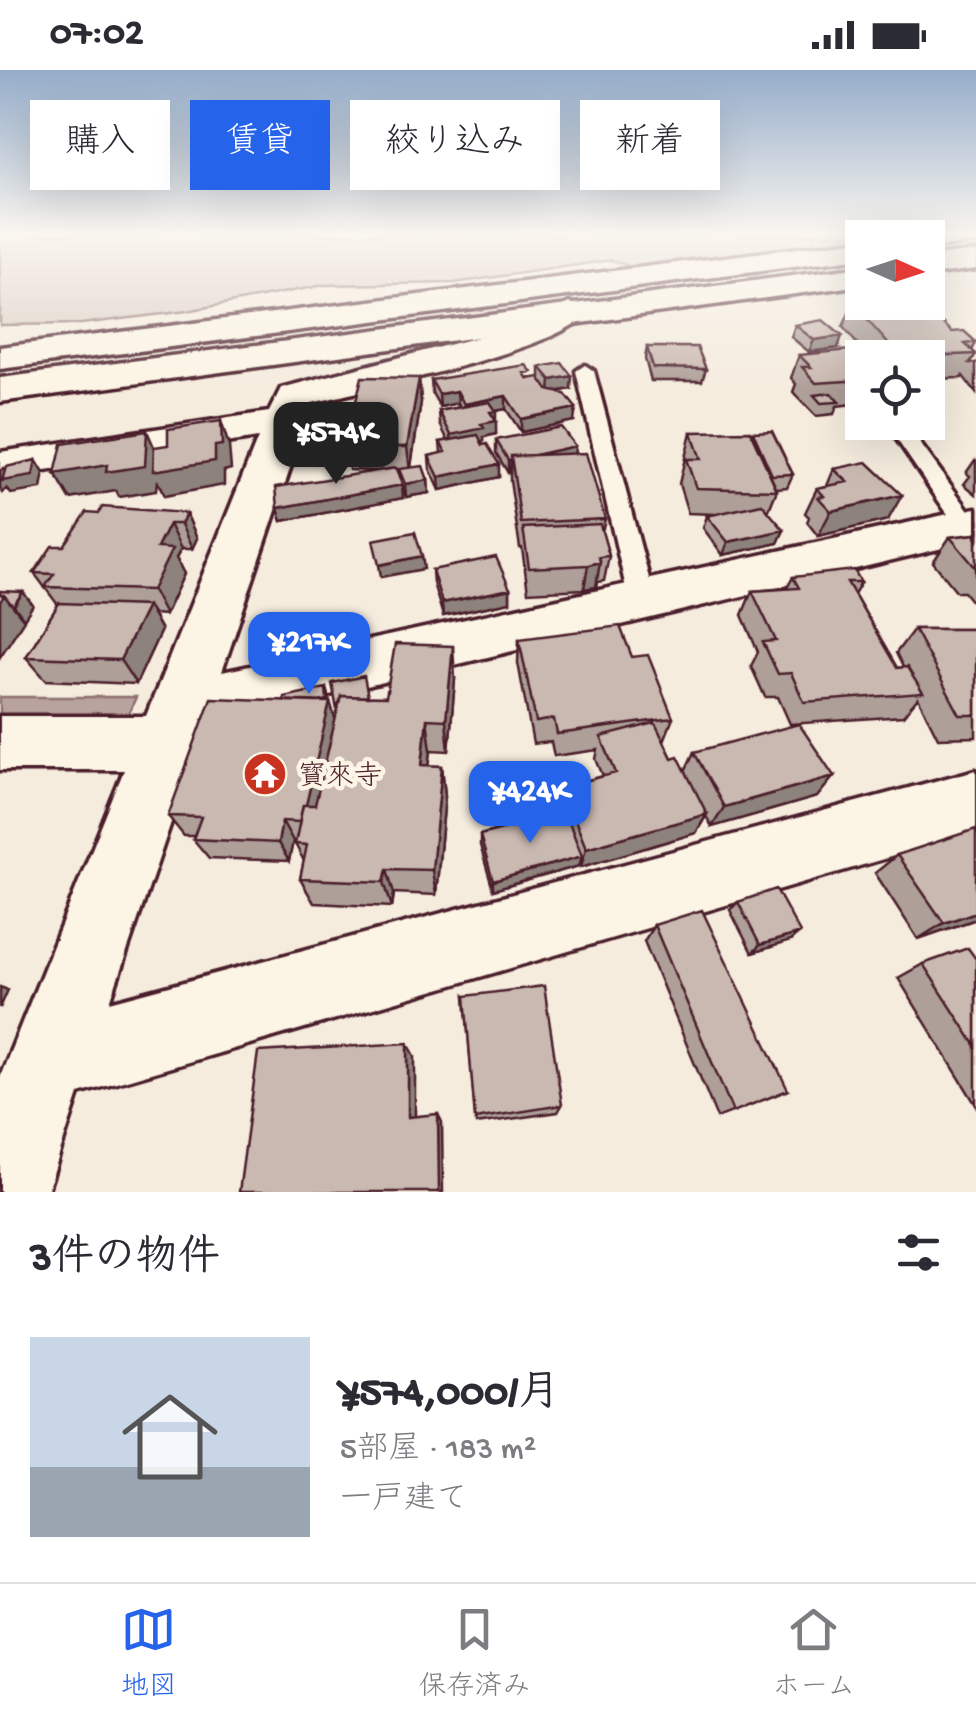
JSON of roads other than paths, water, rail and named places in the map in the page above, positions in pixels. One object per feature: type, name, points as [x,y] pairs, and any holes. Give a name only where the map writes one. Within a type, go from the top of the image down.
[{"type":"street","points":[[0,358],[561,286]]},
{"type":"street","points":[[0,390],[778,286]]},
{"type":"street","points":[[0,1192],[296,396],[532,333],[570,312]]},
{"type":"street","points":[[0,465],[286,422]]},
{"type":"street","points":[[0,743],[173,725],[642,601],[972,525]]},
{"type":"street","points":[[49,1061],[976,800]]},
{"type":"lane","points":[[584,371],[642,601]]},
{"type":"lane","points":[[908,440],[972,525]]},
{"type":"place","name":"寳來寺","points":[[265,774]]}]
